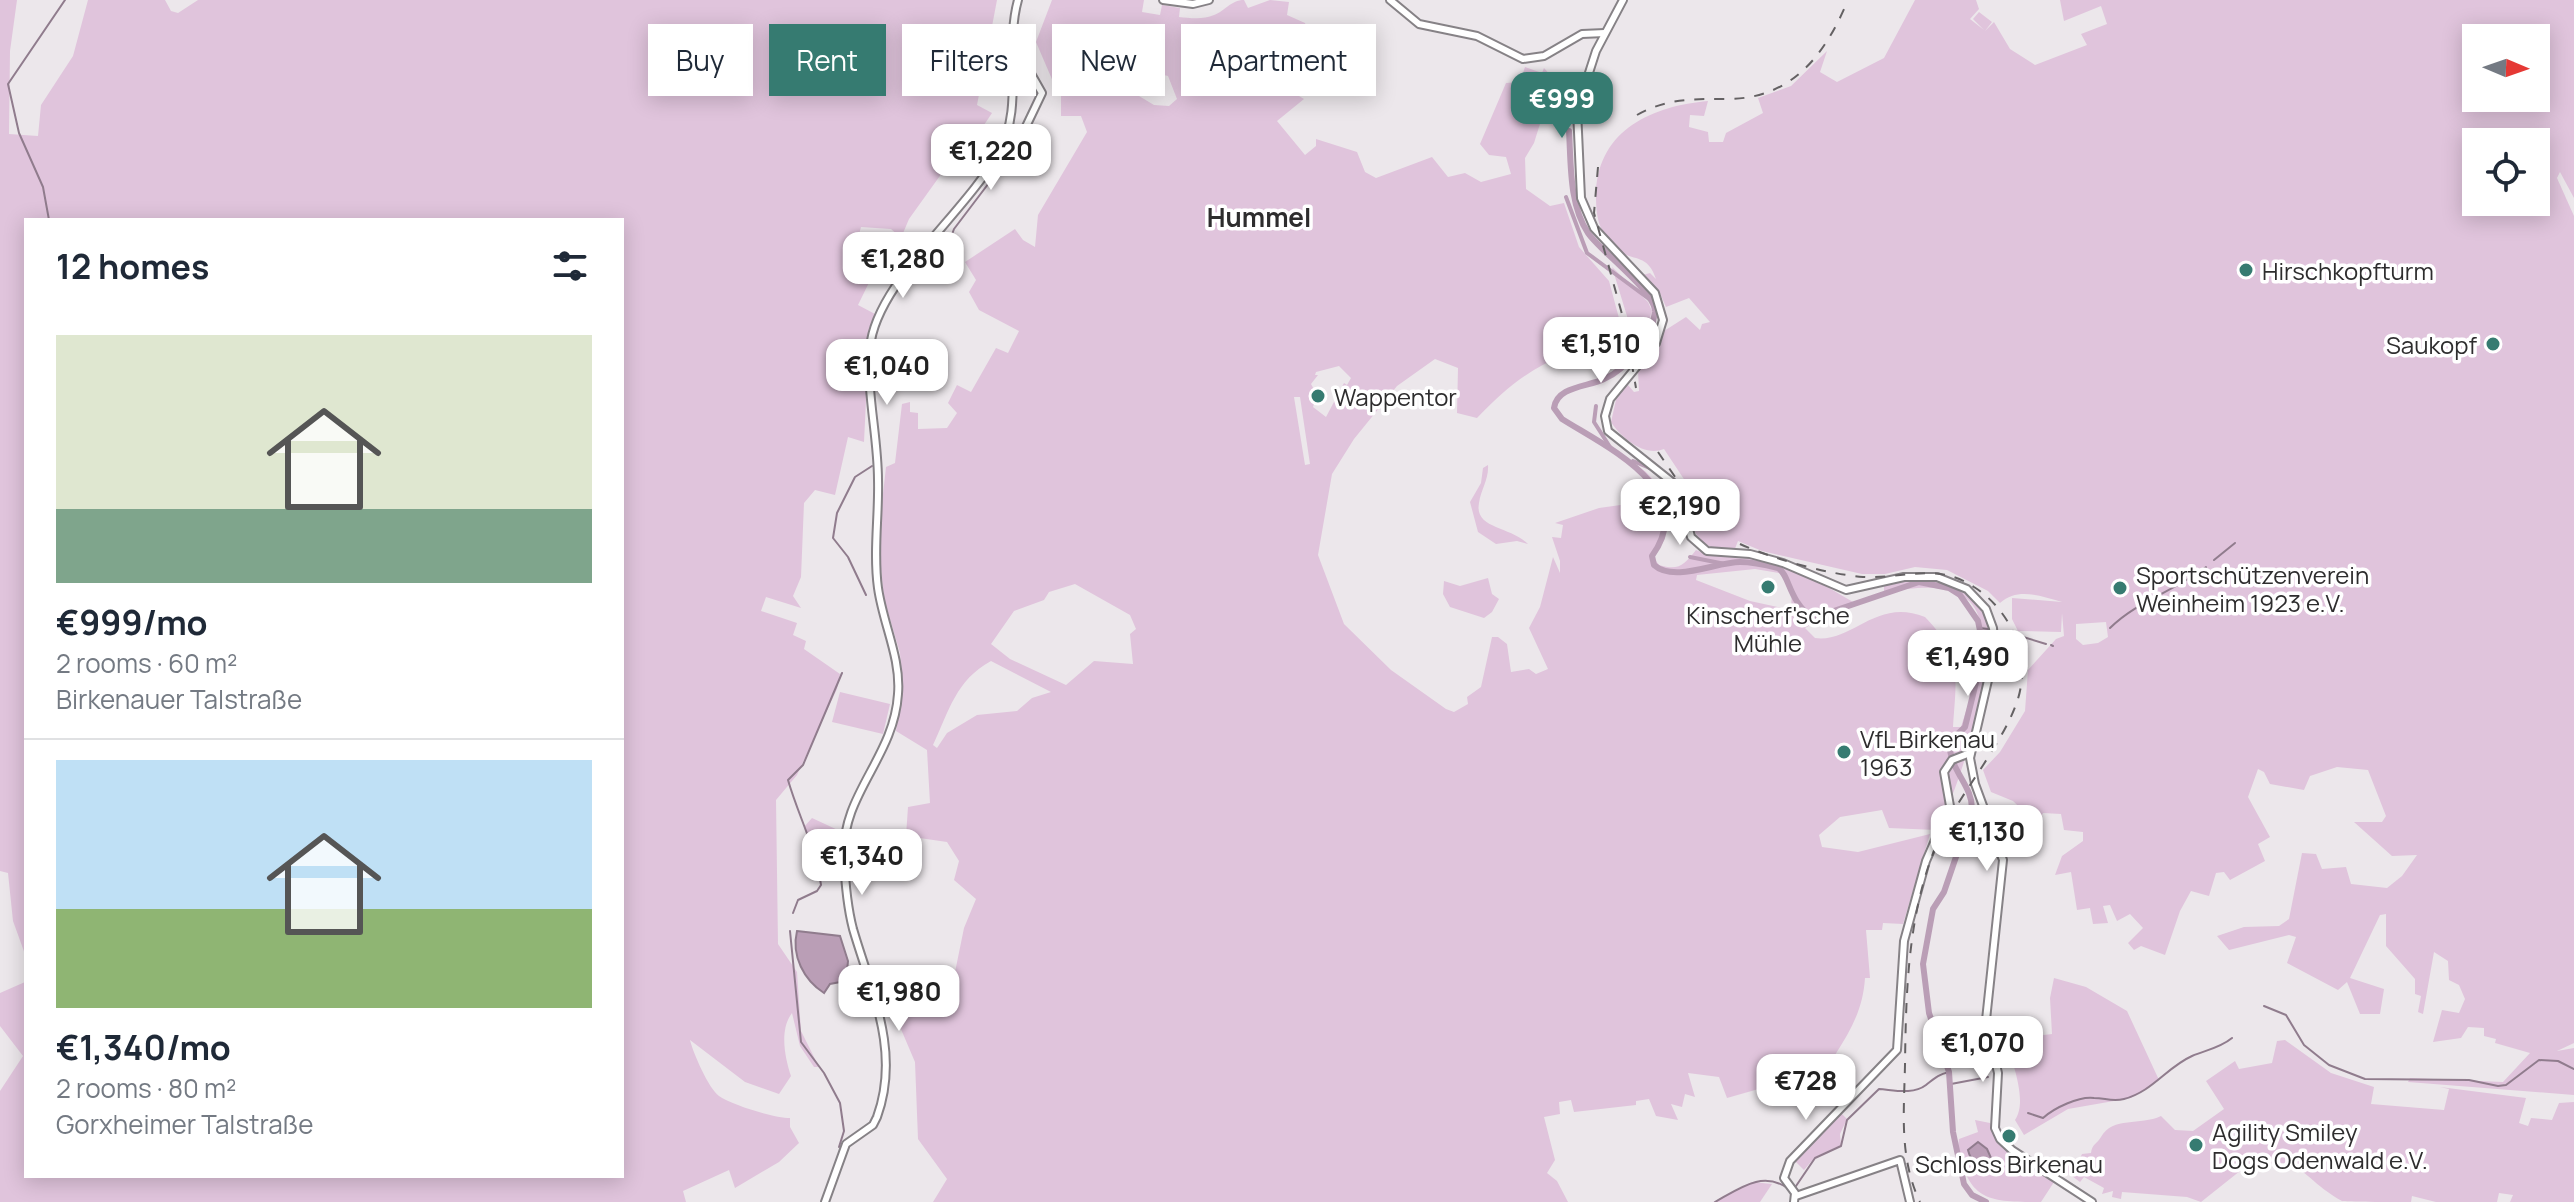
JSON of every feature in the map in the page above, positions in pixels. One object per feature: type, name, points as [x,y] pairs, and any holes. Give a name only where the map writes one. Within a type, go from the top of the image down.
[{"type":"main road","points":[[1015,24],[1018,0]]},
{"type":"main road","points":[[1163,0],[1193,4],[1209,0]]},
{"type":"main road","points":[[1390,0],[1419,24],[1477,36],[1523,59],[1546,55],[1573,38],[1604,33]]},
{"type":"main road","points":[[1623,0],[1598,43],[1577,110],[1583,208],[1594,228],[1651,286],[1663,313],[1656,343],[1617,388],[1607,407],[1606,423],[1611,435],[1672,482],[1683,504],[1691,537],[1707,551],[1750,554],[1783,563],[1846,590],[1904,577],[1937,577],[1972,593],[1986,609],[1993,628],[1993,664],[1964,756],[2003,860],[1986,1020],[1998,1073],[1996,1131],[2012,1150],[2092,1202]]},
{"type":"main road","points":[[1590,33],[1598,43]]},
{"type":"main road","points":[[1008,139],[1021,137],[1041,97],[1036,80]]},
{"type":"main road","points":[[825,1202],[846,1144],[873,1125],[884,1089],[885,1036],[850,913],[844,842],[851,808],[885,749],[898,697],[896,661],[882,615],[875,557],[878,481],[869,364],[873,329],[893,288],[974,190],[1008,139],[1012,96]]},
{"type":"main road","points":[[1910,1202],[1901,1161],[1794,1194],[1784,1181],[1784,1175],[1799,1150],[1895,1054],[1907,929],[1930,852],[1949,810],[1951,800],[1944,778],[1947,765],[1964,756]]},
{"type":"shaded area","points":[[0,0],[17,0],[10,51],[9,134],[38,136],[41,105],[73,56],[88,0],[165,0],[171,11],[178,13],[198,0],[997,0],[992,24],[902,24],[902,96],[979,96],[977,105],[992,113],[968,149],[962,145],[909,219],[901,238],[891,229],[861,227],[857,242],[884,252],[858,305],[875,314],[869,337],[864,442],[848,437],[835,495],[815,490],[804,503],[801,577],[793,596],[801,608],[766,597],[761,611],[797,623],[793,635],[806,641],[804,649],[840,674],[837,689],[797,775],[776,800],[778,944],[797,972],[801,1031],[819,1067],[814,1067],[800,1046],[792,1013],[784,1036],[791,1076],[779,1094],[745,1082],[690,1040],[702,1070],[719,1096],[753,1110],[790,1118],[790,1127],[799,1143],[779,1162],[735,1188],[729,1170],[683,1191],[686,1202],[0,1202],[0,1091],[23,1056],[0,1026],[0,993],[24,982],[24,1178],[624,1178],[624,218],[24,218],[24,951],[13,921],[8,873],[0,871]]},
{"type":"shaded area","points":[[1052,0],[1144,0],[1142,12],[1160,15],[1162,5],[1180,8],[1179,17],[1196,18],[1214,15],[1239,0],[1244,0],[1248,8],[1270,0],[1289,2],[1287,15],[1305,24],[1181,24],[1181,96],[1299,96],[1304,99],[1277,121],[1305,155],[1316,146],[1316,139],[1357,152],[1365,172],[1376,178],[1432,157],[1448,177],[1465,173],[1481,182],[1511,174],[1506,157],[1489,155],[1480,144],[1506,83],[1520,82],[1525,67],[1542,73],[1544,68],[1554,79],[1534,143],[1525,158],[1526,189],[1550,206],[1564,203],[1579,247],[1609,281],[1627,348],[1616,334],[1592,356],[1570,366],[1564,355],[1551,361],[1517,382],[1477,418],[1457,413],[1458,368],[1435,359],[1397,386],[1354,439],[1332,474],[1318,555],[1344,624],[1391,670],[1446,709],[1454,712],[1468,704],[1467,697],[1481,687],[1492,637],[1498,637],[1507,644],[1511,672],[1529,669],[1536,674],[1548,669],[1529,628],[1540,607],[1553,557],[1560,573],[1560,561],[1552,537],[1561,538],[1563,525],[1555,523],[1599,508],[1642,502],[1647,482],[1632,463],[1653,480],[1659,492],[1663,517],[1653,557],[1659,565],[1680,565],[1696,550],[1713,555],[1763,560],[1799,572],[1853,602],[1805,628],[1815,638],[1829,638],[1892,613],[1908,612],[1925,617],[1946,644],[1951,656],[1955,681],[1953,727],[1961,727],[1971,697],[1978,668],[1980,620],[1970,602],[1953,591],[1924,588],[1884,593],[1884,585],[1921,581],[1940,583],[1972,597],[1983,609],[1991,626],[1991,665],[1959,776],[1936,830],[1889,828],[1882,810],[1840,817],[1819,835],[1822,847],[1858,852],[1930,834],[1903,924],[1883,923],[1882,930],[1866,930],[1870,978],[1865,978],[1859,1009],[1846,1037],[1835,1055],[1814,1059],[1813,1075],[1798,1084],[1778,1104],[1769,1086],[1727,1098],[1719,1077],[1688,1073],[1695,1097],[1685,1094],[1682,1107],[1671,1104],[1678,1120],[1656,1116],[1649,1099],[1636,1101],[1636,1105],[1574,1112],[1571,1100],[1559,1102],[1560,1114],[1544,1117],[1555,1160],[1547,1173],[1557,1181],[1568,1202],[933,1202],[947,1179],[918,1139],[915,1062],[880,980],[903,988],[928,965],[933,975],[954,977],[964,928],[976,899],[954,880],[959,861],[947,842],[906,836],[908,807],[930,803],[927,750],[896,731],[902,684],[900,653],[884,599],[878,540],[886,467],[895,463],[902,404],[910,402],[910,412],[918,413],[918,429],[947,428],[957,413],[948,403],[957,385],[971,392],[996,348],[1008,353],[1019,331],[979,310],[969,292],[976,280],[965,262],[1015,229],[1023,240],[1035,247],[1038,215],[1087,132],[1081,116],[1061,116],[1061,96],[1139,96],[1154,105],[1169,106],[1177,99],[1165,75],[1165,24],[1052,24],[1052,79],[1036,42]],"holes":[[[1339,366],[1351,378],[1347,385],[1344,383],[1326,417],[1313,407],[1317,395],[1311,384],[1318,375],[1315,375],[1316,372]],[[1294,397],[1300,397],[1310,464],[1305,465]],[[1755,569],[1779,573],[1792,589],[1791,610],[1750,601],[1696,580],[1697,575]],[[1075,584],[1130,615],[1136,629],[1130,634],[1133,664],[1094,661],[1066,685],[1010,659],[991,644],[1014,611],[1044,600],[1049,592]],[[991,661],[1051,692],[1032,698],[1017,711],[977,715],[947,733],[937,748],[933,745],[949,708],[961,687]]]},
{"type":"shaded area","points":[[1915,0],[1976,0],[1979,9],[1970,19],[1984,30],[1973,19],[1979,12],[1992,22],[1985,31],[1994,22],[2010,49],[2035,65],[2087,45],[2081,34],[2107,24],[2101,6],[2064,21],[2060,0],[2574,0],[2574,198],[2560,172],[2557,178],[2574,216],[2574,1043],[2557,1051],[2574,1048],[2574,1095],[2408,1082],[2410,1078],[2503,1082],[2530,1053],[2495,1043],[2496,1039],[2484,1036],[2484,1028],[2468,1027],[2461,1038],[2433,1042],[2442,1010],[2459,1013],[2465,999],[2459,985],[2449,980],[2448,961],[2434,952],[2423,1014],[2418,1012],[2421,996],[2415,994],[2415,979],[2386,946],[2386,914],[2380,915],[2350,978],[2384,989],[2380,1014],[2360,1014],[2347,982],[2338,990],[2287,963],[2296,937],[2289,935],[2229,950],[2217,936],[2244,927],[2279,926],[2289,919],[2302,853],[2316,854],[2322,869],[2346,867],[2351,884],[2387,888],[2402,876],[2417,855],[2392,856],[2354,822],[2382,822],[2386,816],[2368,770],[2337,767],[2310,776],[2304,790],[2270,784],[2264,772],[2258,769],[2248,797],[2270,837],[2258,844],[2265,861],[2230,880],[2224,872],[2216,873],[2209,896],[2191,891],[2180,911],[2165,955],[2141,946],[2134,950],[2128,943],[2143,928],[2130,914],[2117,921],[2110,905],[2103,906],[2108,923],[2093,924],[2090,908],[2077,910],[2071,872],[2055,875],[2062,856],[2083,841],[2083,832],[2064,830],[2061,814],[2043,813],[2037,824],[2013,801],[1991,792],[1983,770],[2000,752],[2025,711],[2028,670],[2056,639],[2064,636],[2062,613],[2061,632],[2018,631],[2012,619],[2012,598],[2062,602],[2022,594],[2014,595],[2000,603],[1988,591],[1947,570],[1915,567],[1885,574],[1862,574],[1762,551],[1738,541],[1734,551],[1716,549],[1703,542],[1694,529],[1689,512],[1693,510],[1706,526],[1711,520],[1664,449],[1649,451],[1634,445],[1611,422],[1618,391],[1628,385],[1634,392],[1639,391],[1638,371],[1664,331],[1686,317],[1700,330],[1702,324],[1710,322],[1689,298],[1666,307],[1659,291],[1643,275],[1650,273],[1656,279],[1649,266],[1618,250],[1601,228],[1596,192],[1599,170],[1607,152],[1618,137],[1649,115],[1668,108],[1708,101],[1704,116],[1690,115],[1689,127],[1708,132],[1709,142],[1723,142],[1726,133],[1763,113],[1758,98],[1791,86],[1827,51],[1820,72],[1837,82],[1884,58]],"holes":[[[2106,622],[2108,637],[2098,643],[2083,645],[2076,639],[2076,624]]]},
{"type":"shaded area","points":[[1612,267],[1648,302],[1652,311],[1645,333],[1633,351],[1630,326]]},
{"type":"shaded area","points":[[1488,465],[1479,503],[1482,518],[1528,544],[1517,541],[1496,544],[1478,532],[1470,502],[1481,483],[1483,468]]},
{"type":"shaded area","points":[[1488,578],[1492,594],[1499,599],[1492,612],[1484,618],[1450,607],[1443,594],[1444,581],[1460,586]]},
{"type":"shaded area","points":[[840,692],[890,704],[883,734],[832,722]]},
{"type":"shaded area","points":[[812,818],[840,831],[816,830],[817,839],[839,847],[836,859],[817,862],[804,827]]},
{"type":"shaded area","points":[[797,931],[840,936],[848,961],[846,981],[830,984],[824,993],[810,981],[798,958]]},
{"type":"shaded area","points":[[2054,978],[2086,987],[2127,1011],[2159,1080],[2131,1098],[2068,1109],[2024,1135],[2015,1120],[2019,1112],[2019,1090],[2004,1034],[2018,1027],[2020,1038],[2052,1034],[2050,998]]},
{"type":"shaded area","points":[[2285,1040],[2331,1073],[2374,1087],[2371,1104],[2444,1110],[2449,1089],[2440,1087],[2526,1098],[2519,1123],[2528,1126],[2531,1118],[2552,1120],[2559,1103],[2574,1102],[2574,1202],[2510,1202],[2513,1195],[2499,1193],[2497,1202],[2436,1202],[2412,1196],[2411,1202],[2342,1201],[2297,1168],[2276,1163],[2244,1176],[2240,1171],[2201,1202],[2187,1197],[2122,1192],[2121,1199],[2112,1197],[2113,1191],[2102,1194],[2104,1188],[2084,1177],[2080,1182],[2060,1167],[2063,1162],[2077,1164],[2082,1154],[2091,1153],[2112,1126],[2161,1116],[2175,1130],[2193,1131],[2224,1109],[2206,1081],[2235,1061],[2239,1069],[2272,1063],[2277,1041]]},
{"type":"shaded area","points":[[1841,1113],[1847,1119],[1840,1134],[1841,1145],[1815,1157],[1804,1170],[1794,1160]]},
{"type":"shaded area","points":[[1975,1120],[1990,1123],[2002,1147],[2054,1182],[2041,1202],[1995,1199],[1975,1188],[1962,1164],[1958,1146],[1959,1139],[1978,1132]]},
{"type":"shaded area","points":[[1978,1142],[1987,1149],[1995,1167],[1991,1170],[1976,1164],[1969,1154],[1968,1150]]},
{"type":"shaded area","points":[[1752,1182],[1772,1184],[1760,1202],[1713,1202]]},
{"type":"waterway","points":[[49,218],[43,187],[19,133],[8,84],[65,0]]},
{"type":"waterway","points":[[1569,131],[1572,184],[1582,222],[1594,241],[1647,294],[1655,312],[1643,342],[1621,368],[1604,379],[1567,391],[1556,401],[1554,408],[1562,419],[1642,473],[1656,491],[1664,510],[1664,532],[1652,556],[1654,565],[1672,572],[1740,562],[1778,568],[1794,597],[1813,618],[1919,582],[1949,588],[1960,595],[1978,621],[1984,650],[1965,727],[1950,741],[1952,760],[1969,792],[1972,810],[1944,892],[1933,909],[1923,964],[1929,1013],[1949,1072],[1953,1132],[1964,1184],[1972,1195],[1986,1202]]},
{"type":"waterway","points":[[917,268],[936,261],[945,253],[954,229],[998,171],[1009,146]]},
{"type":"waterway","points":[[1566,197],[1587,253],[1649,299]]},
{"type":"waterway","points":[[1643,351],[1651,339],[1655,313]]},
{"type":"waterway","points":[[1596,406],[1594,422],[1610,447]]},
{"type":"waterway","points":[[1633,461],[1652,469]]},
{"type":"waterway","points":[[866,595],[848,557],[833,538],[837,513],[855,477],[872,466]]},
{"type":"waterway","points":[[2214,560],[2235,543]]},
{"type":"waterway","points":[[1690,557],[1725,564]]},
{"type":"waterway","points":[[2110,628],[2132,610],[2206,567]]},
{"type":"waterway","points":[[1980,628],[1988,629]]},
{"type":"waterway","points":[[2020,636],[2046,644]]},
{"type":"waterway","points":[[793,913],[798,900],[817,891],[821,885],[788,780],[803,765],[842,673]]},
{"type":"waterway","points":[[790,931],[801,1042],[824,1073],[840,1103],[844,1131],[839,1147]]},
{"type":"waterway","points":[[2264,1006],[2286,1015],[2304,1045],[2329,1065],[2365,1079],[2469,1080],[2498,1086],[2506,1085],[2539,1060],[2558,1061],[2574,1069]]},
{"type":"waterway","points":[[2028,1113],[2043,1118],[2081,1099],[2116,1100],[2134,1096],[2183,1061],[2232,1038]]},
{"type":"waterway","points":[[1794,1189],[1815,1158],[1841,1146],[1847,1120],[1879,1089],[1915,1090],[1949,1072]]},
{"type":"waterway","points":[[1951,1084],[1988,1077]]},
{"type":"waterway","points":[[1715,1202],[1761,1181],[1770,1181],[1789,1189]]},
{"type":"railway","points":[[1637,115],[1659,105],[1681,101],[1750,97],[1788,82],[1803,70],[1829,39],[1848,0]]},
{"type":"railway","points":[[1598,167],[1594,213],[1625,325],[1636,388]]},
{"type":"railway","points":[[1658,452],[1704,519]]},
{"type":"railway","points":[[1740,544],[1833,573],[1863,577],[1933,573],[1960,579],[1996,605],[2012,629],[2021,656],[2021,685],[2017,702],[2000,738],[1944,828],[1932,856],[1916,914],[1908,975],[1904,1118],[1909,1169],[1920,1202]]},
{"type":"place","name":"Hirschkopfturm","points":[[2246,270]]},
{"type":"place","name":"Saukopf","points":[[2493,344]]},
{"type":"place","name":"Wappentor","points":[[1318,396]]},
{"type":"place","name":"Kinscherf'sche Mühle","points":[[1768,587]]},
{"type":"place","name":"Sportschützenverein Weinheim 1923 e.V.","points":[[2120,588]]},
{"type":"place","name":"VfL Birkenau 1963","points":[[1844,752]]},
{"type":"place","name":"Schloss Birkenau","points":[[2009,1136]]},
{"type":"place","name":"Agility Smiley Dogs Odenwald e.V.","points":[[2196,1145]]},
{"type":"district","name":"Hummel","points":[[1259,217]]}]
